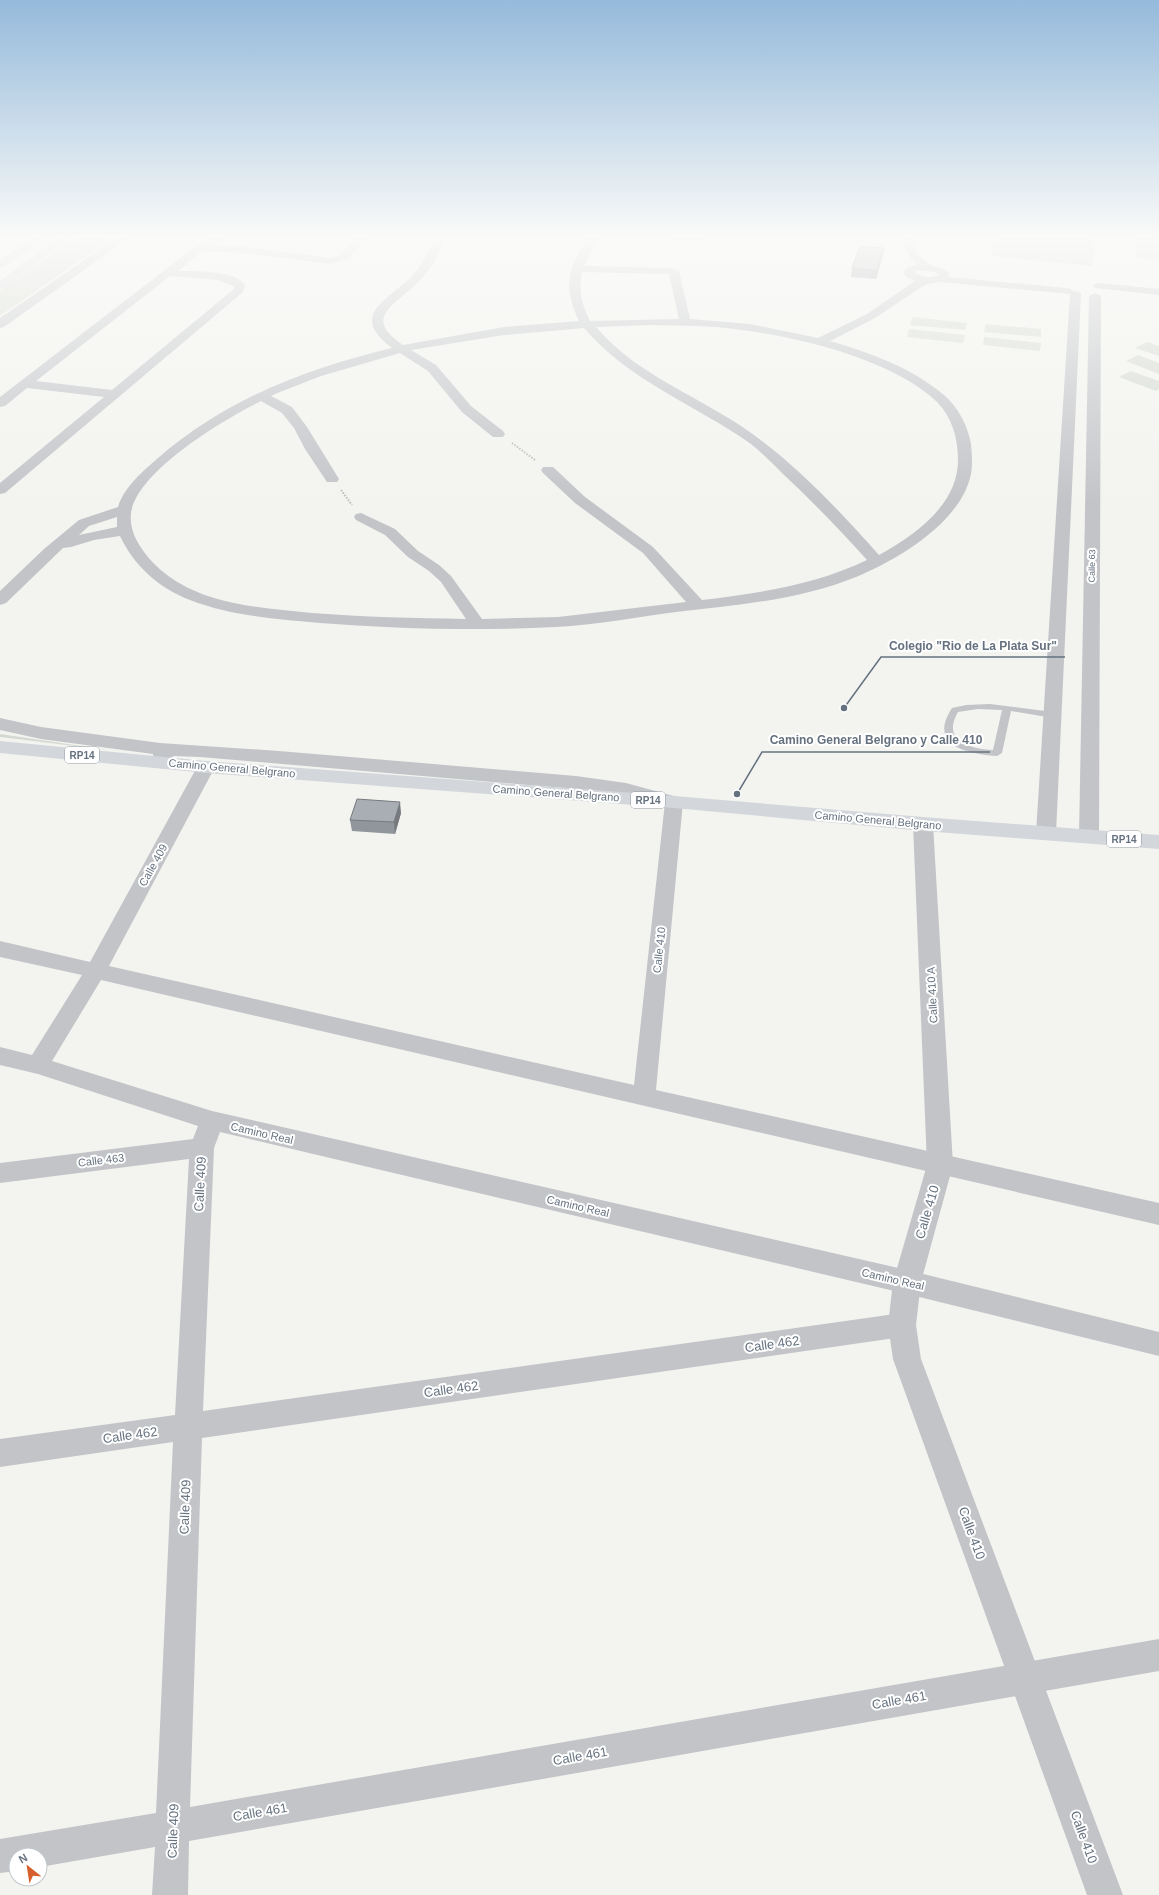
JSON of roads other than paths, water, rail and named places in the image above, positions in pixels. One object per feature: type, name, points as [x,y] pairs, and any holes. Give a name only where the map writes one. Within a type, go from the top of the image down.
[{"type":"main road","name":"Camino General Belgrano","points":[[0,747],[162,756],[206,767],[674,802],[923,824],[1159,842]]},
{"type":"street","points":[[0,403],[100,325]]},
{"type":"street","points":[[0,490],[197,325]]},
{"type":"street","points":[[378,325],[384,336],[401,350],[431,367],[464,406],[498,434]]},
{"type":"street","points":[[572,325],[501,332],[401,350],[317,374],[260,396],[222,416],[184,441],[144,478],[132,493],[123,510],[124,531],[145,564],[162,580],[182,591],[208,601],[271,614],[357,622],[478,624],[558,622],[773,595],[839,579],[911,542],[949,505],[964,479],[965,448],[956,418],[946,404],[933,392],[912,378],[864,356],[815,340],[750,327],[730,325]]},
{"type":"street","points":[[588,325],[592,332],[629,364],[726,420],[757,442],[840,520],[876,561]]},
{"type":"street","points":[[815,340],[840,325]]},
{"type":"street","points":[[815,340],[849,325]]},
{"type":"street","points":[[1046,833],[1070,325]]},
{"type":"street","name":"Calle 63","points":[[1088,836],[1095,325]]},
{"type":"street","points":[[25,384],[115,394]]},
{"type":"street","points":[[260,396],[287,410],[300,427],[312,449],[328,470],[332,479]]},
{"type":"street","points":[[548,470],[580,500],[648,550],[698,605]]},
{"type":"street","points":[[0,600],[49,552],[84,523],[123,510]]},
{"type":"street","points":[[362,517],[390,532],[413,554],[434,568],[446,579],[478,624]]},
{"type":"street","points":[[49,552],[79,538],[99,533],[124,531]]},
{"type":"street","points":[[0,724],[162,756],[365,764],[570,783],[650,794],[674,802]]},
{"type":"street","name":"Calle 409","points":[[38,1065],[96,970],[206,767]]},
{"type":"street","name":"Calle 410","points":[[644,1097],[674,802]]},
{"type":"street","name":"Calle 410 A","points":[[923,824],[940,1165]]},
{"type":"street","points":[[0,949],[1159,1214]]},
{"type":"street","name":"Camino Real","points":[[0,1056],[38,1065],[212,1121],[907,1282],[1159,1344]]},
{"type":"street","name":"Calle 409","points":[[170,1895],[174,1827],[188,1427],[202,1148],[212,1121]]},
{"type":"street","name":"Calle 463","points":[[0,1173],[202,1148]]},
{"type":"street","name":"Calle 410","points":[[940,1165],[907,1282],[902,1325],[907,1360],[1026,1677],[1105,1895]]},
{"type":"street","name":"Calle 462","points":[[0,1453],[902,1325]]},
{"type":"street","name":"Calle 461","points":[[0,1856],[1159,1655]]},
{"type":"lane","points":[[1007,709],[997,753],[972,751],[955,744],[951,737],[948,724],[955,710],[968,706],[1007,709],[1052,715]]},
{"type":"place","name":"Colegio \"Rio de La Plata Sur\"","points":[[844,708]]},
{"type":"place","name":"Camino General Belgrano y Calle 410","points":[[737,794]]}]
